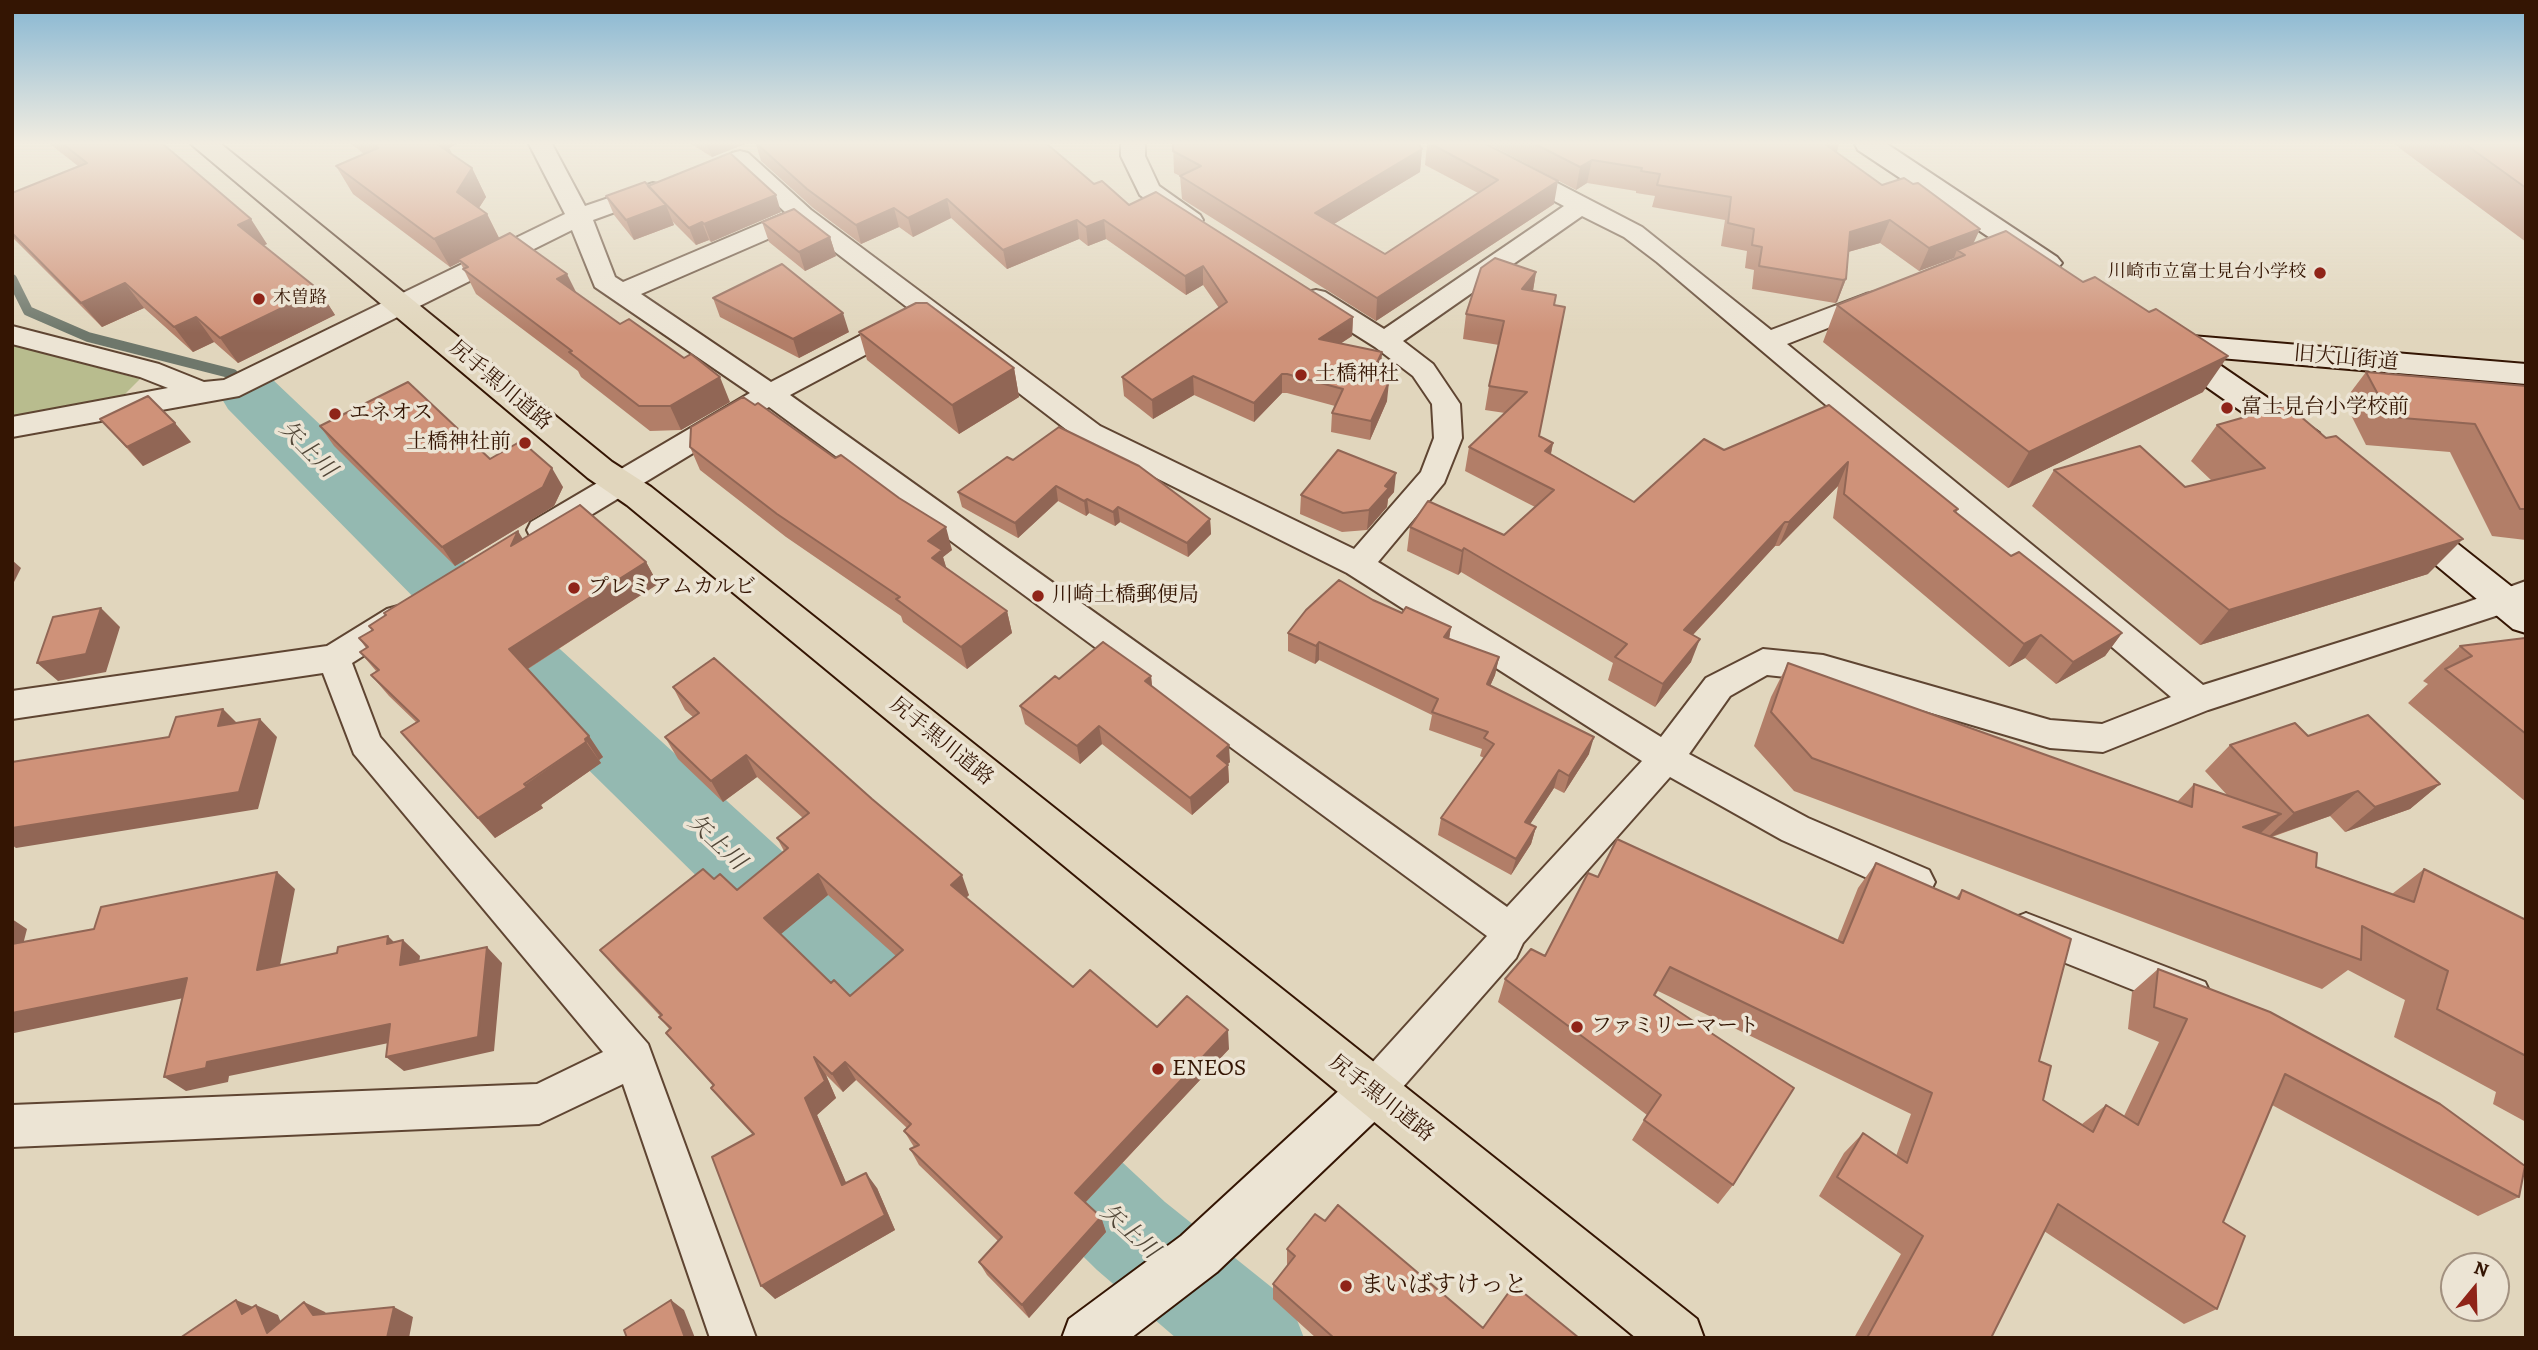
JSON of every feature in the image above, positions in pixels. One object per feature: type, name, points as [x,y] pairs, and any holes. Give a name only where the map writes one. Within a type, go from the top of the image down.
[{"type":"main road","name":"尻手黒川道路","points":[[283,207],[600,470],[619,482],[1678,1338]]},
{"type":"street","points":[[574,207],[604,281],[770,394],[1510,931]]},
{"type":"street","points":[[12,427],[202,391],[229,389],[579,217],[606,207]]},
{"type":"street","points":[[793,207],[1090,433],[1358,565],[1666,758],[1795,829],[1946,895]]},
{"type":"street","points":[[1173,207],[1209,232]]},
{"type":"street","points":[[1385,341],[1579,207]]},
{"type":"street","points":[[1582,207],[1633,232],[1769,341],[2198,700]]},
{"type":"street","points":[[1963,207],[2075,282]]},
{"type":"street","points":[[621,293],[802,215]]},
{"type":"street","points":[[1987,256],[2019,244]]},
{"type":"street","points":[[1291,283],[1385,341],[1423,370],[1446,404],[1448,438],[1434,476],[1358,565]]},
{"type":"street","points":[[1769,341],[1897,291]]},
{"type":"street","points":[[518,544],[770,394],[929,311]]},
{"type":"street","points":[[12,335],[149,370],[202,391]]},
{"type":"street","name":"旧大山街道","points":[[2333,463],[2155,336],[2526,374]]},
{"type":"street","points":[[2387,506],[2519,605]]},
{"type":"street","points":[[12,705],[334,658],[426,601]]},
{"type":"street","points":[[1088,1338],[1199,1254],[1374,1090],[1502,946],[1510,931],[1666,758],[1718,687],[1763,662],[1823,668],[2050,734],[2103,738],[2198,700],[2519,605]]},
{"type":"street","points":[[334,658],[366,744],[634,1058],[733,1338]]},
{"type":"street","points":[[1997,917],[2225,1008]]},
{"type":"street","points":[[12,1126],[539,1104],[634,1058]]},
{"type":"green space","points":[[12,345],[140,379],[121,398],[12,418]]},
{"type":"building","points":[[12,207],[237,207],[251,219],[238,225],[319,290],[220,338],[196,317],[174,327],[125,283],[81,303],[12,233]]},
{"type":"building","points":[[391,207],[477,207],[487,214],[434,239]]},
{"type":"building","points":[[615,207],[661,207],[626,220]]},
{"type":"building","points":[[668,207],[746,207],[704,224],[702,222],[689,228]]},
{"type":"building","points":[[832,207],[931,207],[908,218],[894,208],[856,225]]},
{"type":"building","points":[[956,207],[1180,207],[1353,317],[1319,339],[1382,352],[1370,378],[1389,382],[1371,421],[1332,413],[1343,389],[1287,374],[1282,374],[1254,403],[1193,376],[1152,400],[1122,377],[1227,302],[1203,266],[1185,276],[1104,220],[1086,227],[1077,220],[1003,250]]},
{"type":"building","points":[[1230,207],[1325,207],[1315,213],[1385,254],[1457,207],[1518,207],[1377,298]]},
{"type":"building","points":[[1730,207],[1950,207],[1980,229],[1929,248],[1890,220],[1850,232],[1846,279],[1843,280],[1759,266],[1762,247],[1752,245],[1754,229],[1728,223]]},
{"type":"building","points":[[794,209],[830,237],[799,252],[762,222]]},
{"type":"building","points":[[2006,231],[2083,282],[2095,277],[2149,312],[2156,309],[2228,356],[2029,452],[1837,305],[1965,255],[1957,250]]},
{"type":"building","points":[[510,233],[567,274],[557,279],[620,324],[629,319],[684,358],[691,354],[720,377],[670,406],[639,406],[569,352],[572,351],[463,269],[468,267],[458,259]]},
{"type":"building","points":[[1495,258],[1536,272],[1522,289],[1556,295],[1554,305],[1565,307],[1539,436],[1553,443],[1545,451],[1634,502],[1704,439],[1724,450],[1829,405],[1958,509],[1954,511],[2011,556],[2019,552],[2122,633],[2073,662],[2041,635],[2024,644],[1844,494],[1848,462],[1789,522],[1785,522],[1684,630],[1700,639],[1663,684],[1615,657],[1627,644],[1464,548],[1462,551],[1410,527],[1428,501],[1504,535],[1554,490],[1469,447],[1527,392],[1489,386],[1504,321],[1466,314],[1481,268]]},
{"type":"building","points":[[782,264],[843,313],[793,339],[713,298]]},
{"type":"building","points":[[916,303],[927,303],[1014,368],[952,405],[859,332]]},
{"type":"building","points":[[2366,372],[2526,386],[2526,509],[2520,509],[2475,424],[2390,417]]},
{"type":"building","points":[[408,382],[490,459],[521,441],[552,468],[543,487],[442,547],[320,426]]},
{"type":"building","points":[[148,396],[175,423],[127,447],[100,419]]},
{"type":"building","points":[[743,397],[755,405],[758,403],[835,458],[841,455],[899,498],[946,527],[928,541],[942,550],[932,558],[1007,611],[961,647],[896,599],[900,597],[777,514],[690,447],[691,427]]},
{"type":"building","points":[[2287,405],[2326,438],[2336,436],[2463,539],[2229,610],[2054,470],[2140,446],[2185,487],[2265,468],[2217,425]]},
{"type":"building","points":[[1059,427],[1139,466],[1210,519],[1187,543],[1118,507],[1113,512],[1056,486],[1015,523],[958,492],[1007,457],[1013,460]]},
{"type":"building","points":[[1338,450],[1396,473],[1385,486],[1389,488],[1369,510],[1343,513],[1301,495]]},
{"type":"building","points":[[580,505],[646,562],[509,649],[589,736],[585,739],[586,742],[524,784],[527,787],[478,818],[401,732],[419,721],[371,675],[379,670],[360,652],[368,647],[359,638],[373,630],[369,626],[386,615],[384,613],[518,531],[511,546]]},
{"type":"building","points":[[1339,580],[1402,613],[1406,607],[1451,627],[1444,637],[1499,657],[1487,684],[1594,737],[1569,776],[1559,770],[1525,822],[1536,827],[1516,859],[1441,818],[1494,744],[1484,738],[1488,732],[1432,712],[1438,699],[1319,642],[1316,646],[1288,633],[1306,610]]},
{"type":"building","points":[[101,608],[86,654],[37,663],[53,617]]},
{"type":"building","points":[[2526,638],[2526,734],[2445,669],[2472,656],[2460,646]]},
{"type":"building","points":[[1103,642],[1151,676],[1145,681],[1229,745],[1217,756],[1228,765],[1190,798],[1099,726],[1077,746],[1020,706],[1055,676],[1059,679]]},
{"type":"building","points":[[714,658],[962,875],[951,885],[1073,987],[1090,970],[1157,1027],[1187,996],[1228,1030],[1075,1193],[1101,1217],[1022,1305],[979,1262],[1002,1237],[910,1149],[919,1145],[904,1131],[911,1124],[845,1062],[832,1074],[814,1057],[825,1081],[805,1098],[842,1185],[866,1173],[885,1215],[761,1286],[712,1157],[754,1134],[711,1088],[714,1085],[666,1033],[671,1028],[659,1017],[662,1015],[600,950],[703,869],[714,879],[720,874],[737,890],[788,848],[777,838],[809,813],[746,755],[711,781],[665,737],[699,713],[673,687]],"holes":[[[818,874],[903,950],[850,996],[834,980],[831,983],[764,918]]]},
{"type":"building","points":[[1788,663],[2192,807],[2194,784],[2281,814],[2243,827],[2317,853],[2316,867],[2414,902],[2424,869],[2526,920],[2526,1056],[2437,1009],[2448,971],[2362,926],[2361,960],[1812,758],[1771,712]]},
{"type":"building","points":[[223,709],[218,726],[260,719],[239,792],[12,828],[12,762],[169,737],[176,717]]},
{"type":"building","points":[[2368,715],[2440,784],[2375,807],[2358,791],[2294,813],[2230,745],[2295,723],[2308,736]]},
{"type":"building","points":[[1617,839],[1843,943],[1876,863],[1959,899],[1962,890],[2071,939],[2039,1061],[2051,1066],[2043,1100],[2093,1132],[2106,1105],[2138,1125],[2187,1019],[2154,1007],[2158,969],[2270,1012],[2440,1104],[2525,1166],[2519,1197],[2285,1074],[2223,1222],[2245,1236],[2217,1309],[2058,1204],[1991,1338],[1870,1338],[1868,1336],[1923,1236],[1837,1177],[1863,1133],[1907,1163],[1932,1093],[1670,967],[1654,995],[1794,1088],[1733,1185],[1644,1120],[1661,1095],[1505,979],[1531,949],[1545,956],[1588,873],[1598,877]]},
{"type":"building","points":[[277,872],[257,970],[337,953],[338,947],[388,936],[387,944],[403,940],[400,965],[487,947],[478,1037],[386,1057],[390,1024],[207,1062],[206,1068],[164,1077],[187,978],[12,1013],[12,944],[94,929],[101,907]]},
{"type":"building","name":"まいばすけっと","points":[[1338,1205],[1483,1328],[1514,1285],[1579,1338],[1334,1338],[1273,1284],[1295,1256],[1287,1249],[1315,1214],[1325,1221]]},
{"type":"building","points":[[236,1300],[242,1314],[256,1305],[267,1333],[304,1302],[313,1315],[394,1307],[387,1338],[180,1338]]},
{"type":"building","points":[[671,1300],[685,1338],[627,1338],[624,1330]]},
{"type":"waterway","points":[[12,279],[28,311],[88,337],[233,374]]},
{"type":"waterway","name":"矢上川","points":[[250,394],[459,599],[939,1053]]},
{"type":"waterway","name":"矢上川","points":[[1018,1128],[1131,1236],[1254,1338]]},
{"type":"place","name":"川崎市立富士見台小学校","points":[[2320,273]]},
{"type":"place","name":"木曽路","points":[[259,299]]},
{"type":"place","name":"土橋神社","points":[[1301,375]]},
{"type":"place","name":"富士見台小学校前","points":[[2227,408]]},
{"type":"place","name":"エネオス","points":[[335,414]]},
{"type":"place","name":"土橋神社前","points":[[525,443]]},
{"type":"place","name":"プレミアムカルビ","points":[[574,588]]},
{"type":"place","name":"川崎土橋郵便局","points":[[1038,596]]},
{"type":"place","name":"ファミリーマート","points":[[1577,1027]]},
{"type":"place","name":"ENEOS","points":[[1158,1069]]},
{"type":"place","name":"まいばすけっと","points":[[1346,1286]]}]
